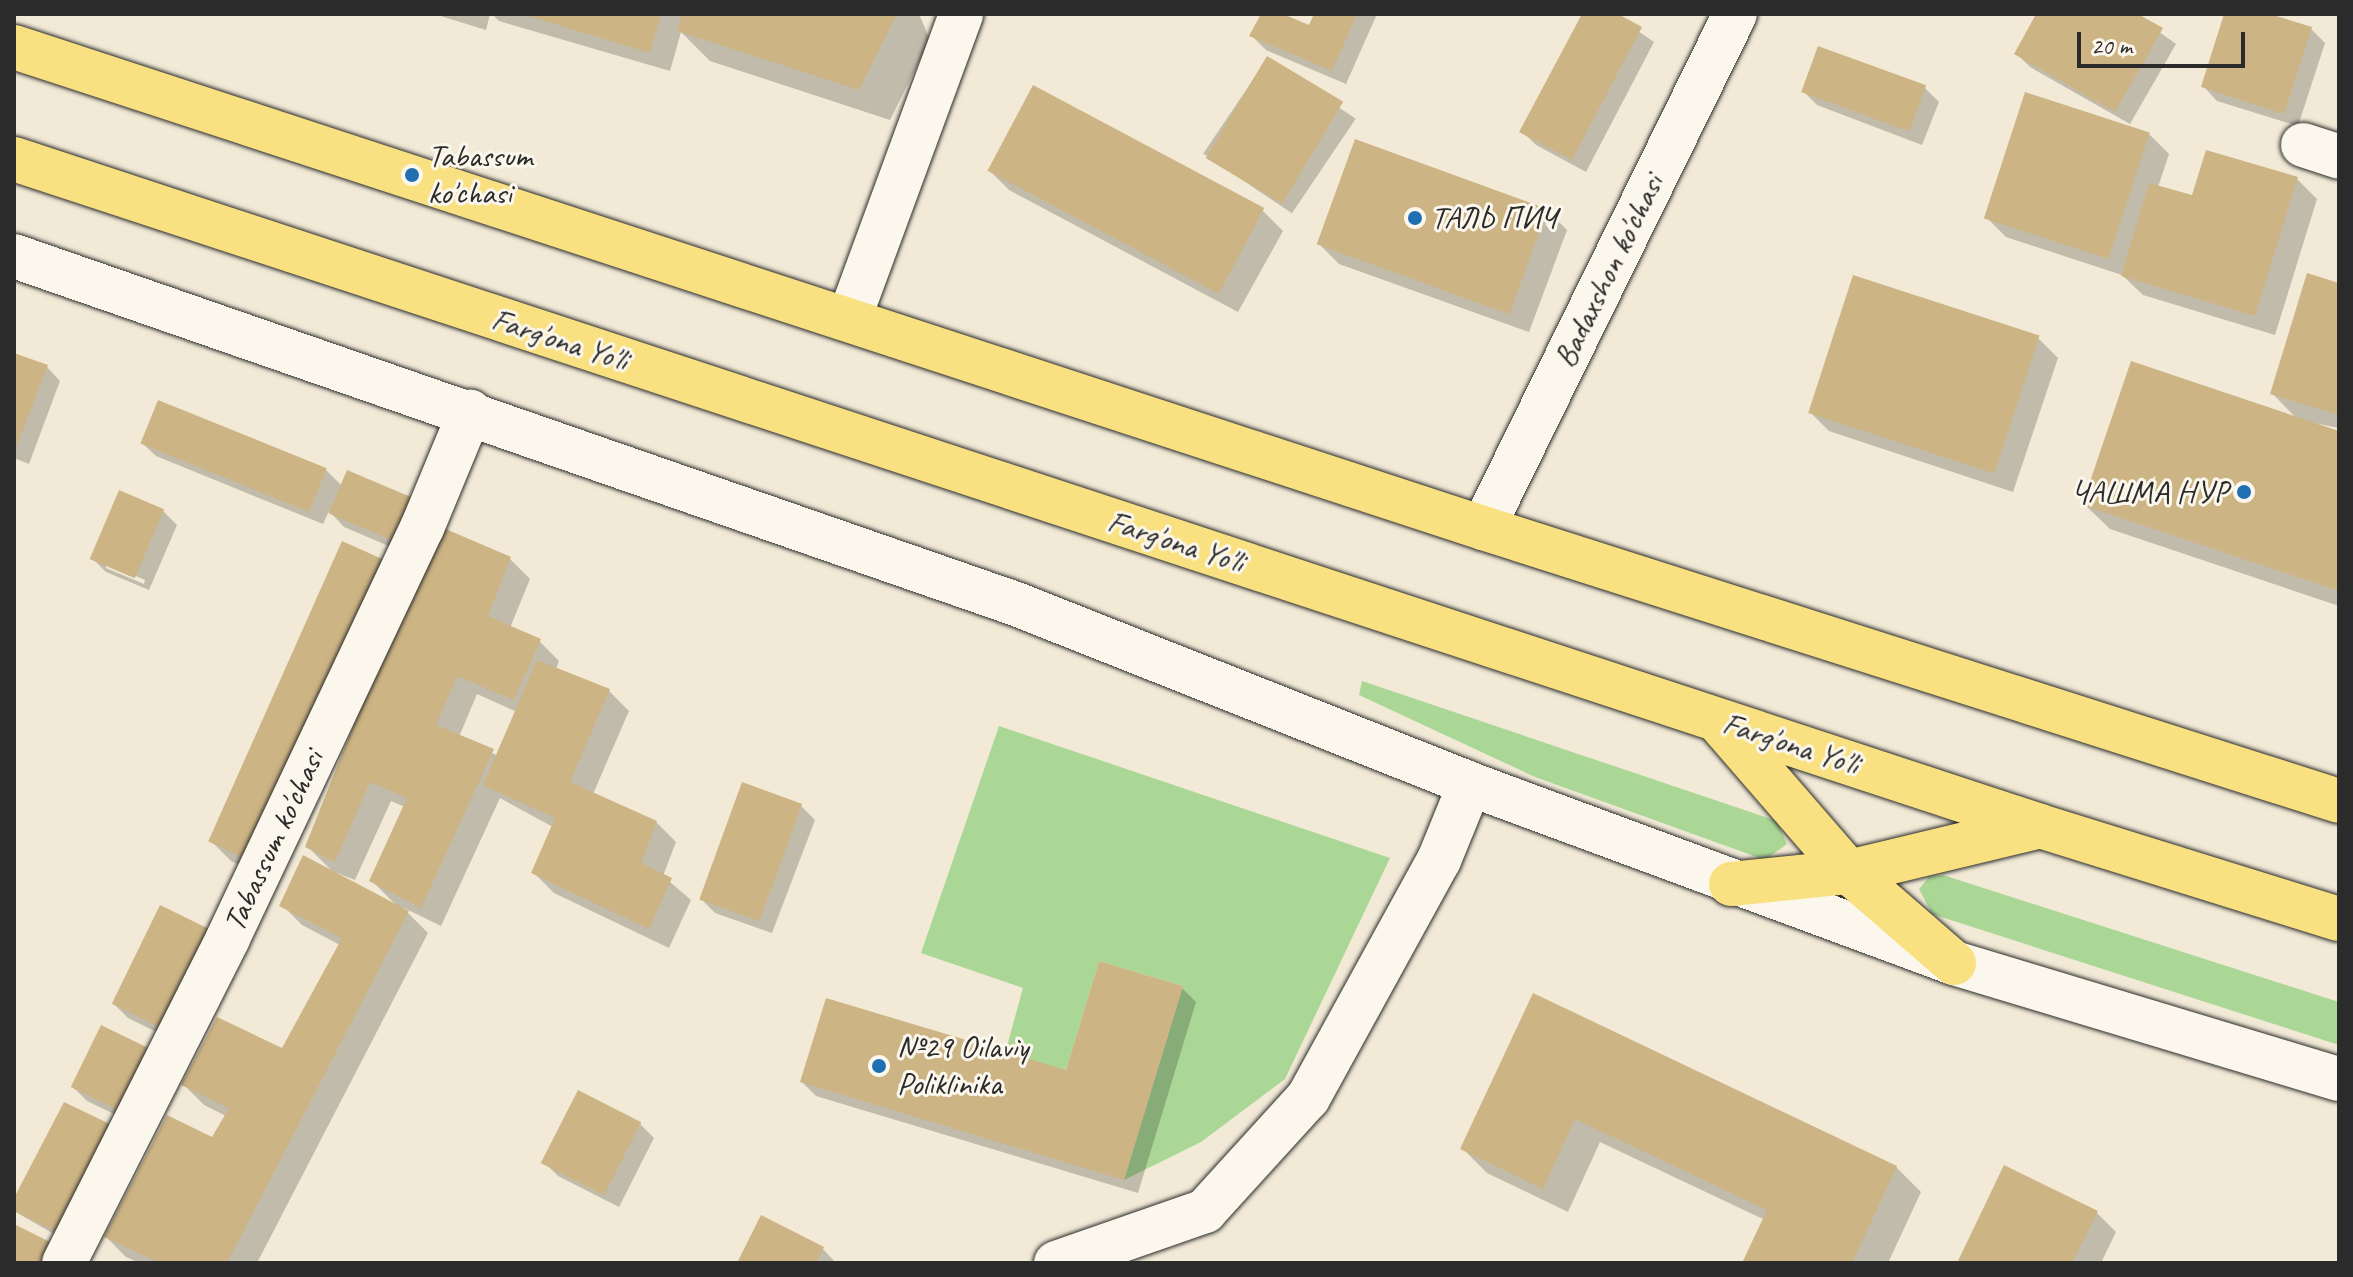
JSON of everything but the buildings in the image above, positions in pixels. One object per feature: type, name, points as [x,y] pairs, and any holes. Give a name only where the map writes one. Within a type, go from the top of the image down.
[{"type":"main road","points":[[14,47],[1483,528],[2339,801]]},
{"type":"main road","name":"Farg'ona Yo'li","points":[[14,159],[2040,826],[2339,919]]},
{"type":"main road","points":[[1716,719],[1849,872],[1954,963]]},
{"type":"main road","points":[[1731,884],[1849,872],[2040,826]]},
{"type":"street","points":[[849,319],[961,14]]},
{"type":"street","name":"Badaxshon ko'chasi","points":[[1483,528],[1735,14]]},
{"type":"street","points":[[14,256],[1016,604],[1731,884],[1954,963],[2339,1079]]},
{"type":"street","name":"Tabassum ko'chasi","points":[[64,1263],[228,938],[422,528],[470,412]]},
{"type":"street","points":[[1056,1263],[1205,1211],[1308,1098],[1439,860],[1470,784]]},
{"type":"green space","points":[[1362,681],[1777,821],[1787,844],[1765,860],[1535,777],[1359,695]]},
{"type":"green space","points":[[999,726],[1390,858],[1285,1079],[1201,1142],[1124,1180],[1183,986],[1099,961],[1066,1070],[1005,1053],[1023,988],[921,953]]},
{"type":"green space","points":[[1943,875],[2339,1002],[2339,1045],[1932,914],[1919,889],[1929,877]]},
{"type":"place","name":"Tabassum ko'chasi","points":[[412,175]]},
{"type":"place","name":"ТАЛЬ ПИЧ","points":[[1415,218]]},
{"type":"place","name":"ЧАШМА НУР","points":[[2244,492]]},
{"type":"place","name":"№29 Oilaviy Poliklinika","points":[[879,1066]]}]
